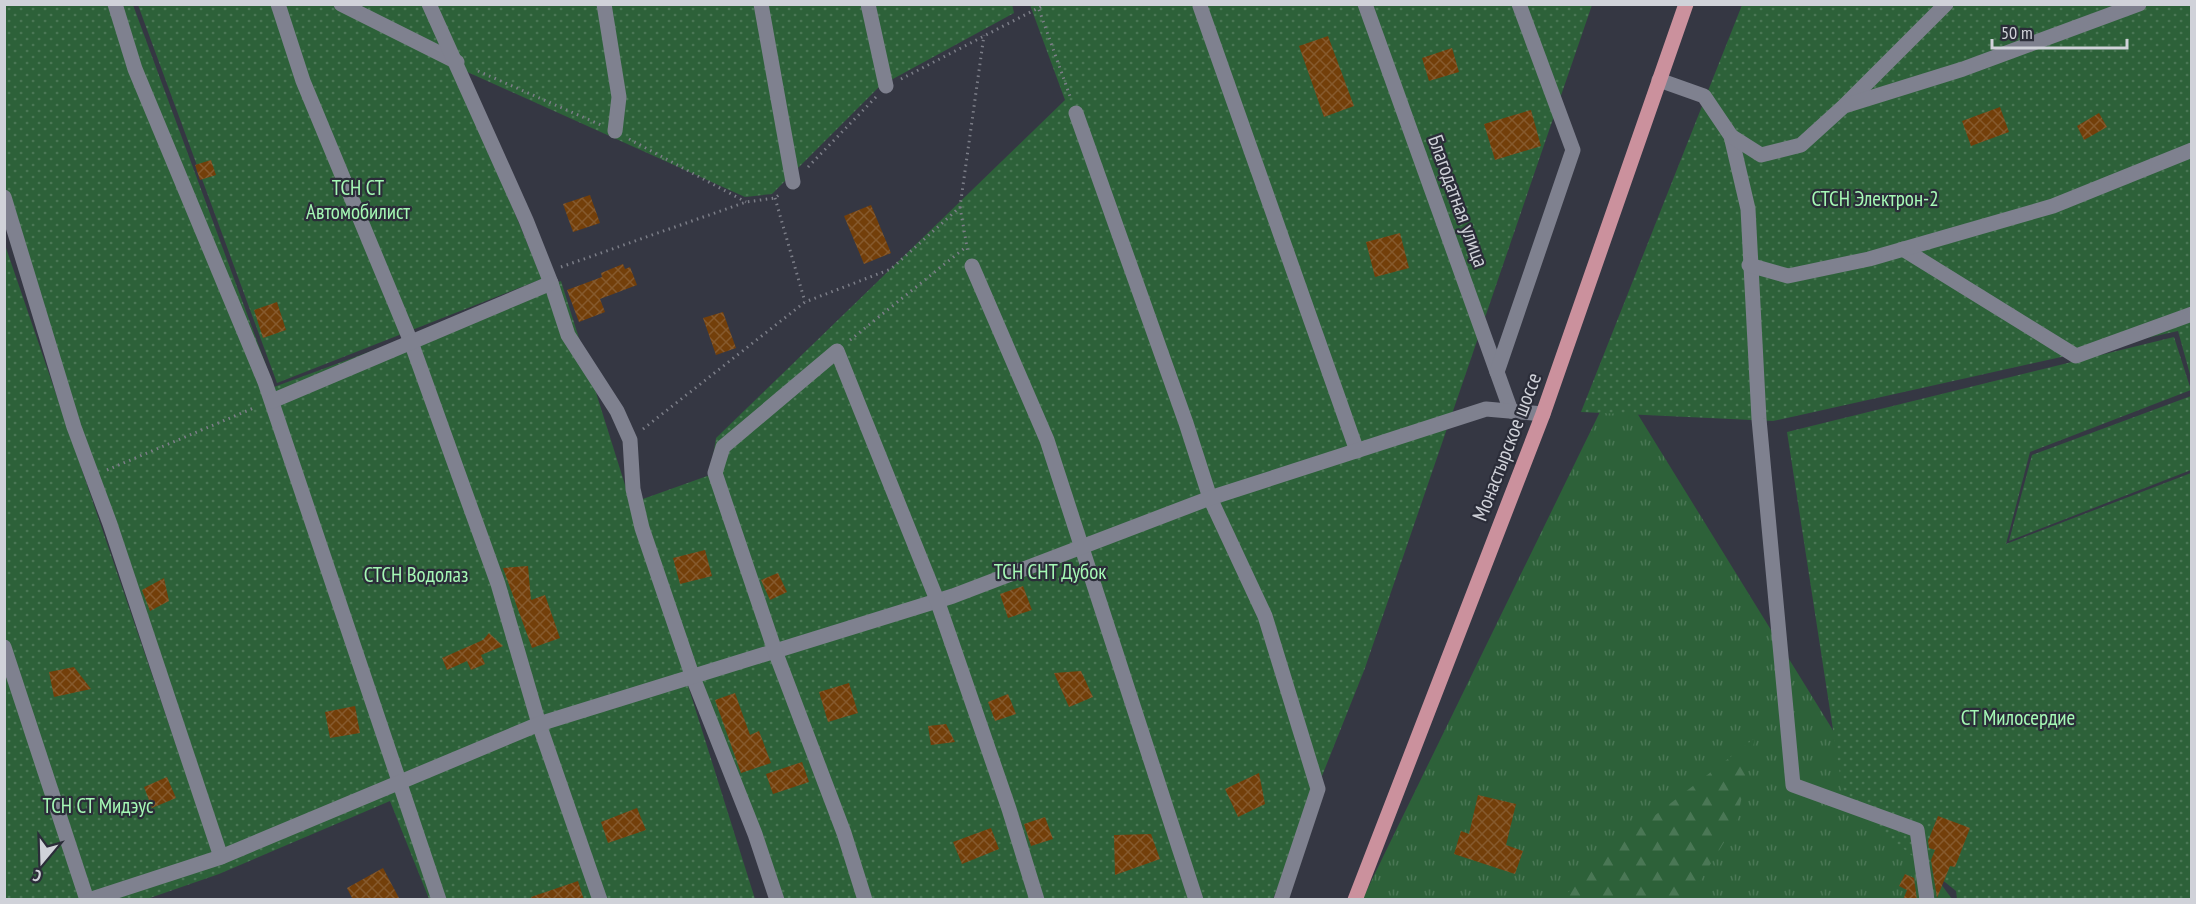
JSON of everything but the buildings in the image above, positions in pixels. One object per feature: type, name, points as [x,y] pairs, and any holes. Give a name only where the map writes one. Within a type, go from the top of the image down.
[{"type":"main road","name":"Монастырское шоссе","points":[[1355,900],[1543,414],[1686,4]]},
{"type":"street","points":[[115,4],[135,69],[272,400],[439,900]]},
{"type":"street","points":[[278,4],[303,81],[411,342],[498,584],[539,724],[600,900]]},
{"type":"street","points":[[341,4],[457,62]]},
{"type":"street","points":[[429,4],[457,62],[551,283],[568,335],[617,411],[630,440],[633,489],[642,528],[692,675],[755,834],[777,900]]},
{"type":"street","points":[[604,4],[619,97],[615,131]]},
{"type":"street","points":[[761,4],[793,182]]},
{"type":"street","points":[[868,4],[886,86]]},
{"type":"street","name":"Благодатная улица","points":[[1365,4],[1511,411]]},
{"type":"street","points":[[1497,372],[1573,150],[1519,4]]},
{"type":"street","points":[[1731,136],[1761,155],[1801,145],[1844,106],[1946,4]]},
{"type":"street","points":[[1844,106],[1963,69],[2139,4]]},
{"type":"street","points":[[1200,6],[1357,451]]},
{"type":"street","points":[[1659,80],[1704,96],[1731,136],[1748,209],[1749,265],[1759,419],[1793,785],[1917,830],[1927,900]]},
{"type":"street","points":[[1076,113],[1186,423],[1210,498],[1265,616],[1318,789],[1281,900]]},
{"type":"street","points":[[1749,265],[1788,276],[1903,249],[2053,206],[2192,150]]},
{"type":"street","points":[[4,196],[74,427],[221,858]]},
{"type":"street","points":[[1903,249],[2076,356],[2192,314]]},
{"type":"street","points":[[972,266],[1047,440],[1196,900]]},
{"type":"street","points":[[272,400],[551,283]]},
{"type":"street","points":[[865,900],[844,833],[775,651],[715,473],[723,447],[837,351],[937,600],[1009,809],[1037,900]]},
{"type":"street","points":[[4,647],[88,900],[221,858],[539,724],[937,600],[1210,498],[1486,409],[1543,414]]},
{"type":"path","points":[[1036,4],[1076,113]]},
{"type":"path","points":[[972,266],[966,247],[960,207],[984,35]]},
{"type":"path","points":[[775,198],[805,302]]},
{"type":"path","points":[[630,440],[805,302],[891,269],[960,207]]},
{"type":"path","points":[[837,351],[966,247]]},
{"type":"path","points":[[92,476],[272,400]]},
{"type":"green space","name":"ТСН СТ Автомобилист","points":[[1012,4],[1014,13],[880,86],[772,194],[745,197],[454,66],[542,279],[277,383],[138,5]]},
{"type":"green space","name":"СТСН Водолаз","points":[[5,5],[133,5],[274,387],[561,281],[755,899],[429,899],[390,801],[219,874],[147,899],[5,899],[4,242],[187,777],[5,223]]},
{"type":"green space","name":"ТСН СНТ Дубок","points":[[1030,5],[1592,5],[1365,668],[1273,899],[774,899],[640,500],[710,475],[716,438],[1065,100]]},
{"type":"green space","name":"СТСН Электрон-2","points":[[1742,5],[2191,5],[2191,378],[2178,331],[1773,421],[1581,412]]},
{"type":"green space","name":"СТ Милосердие","points":[[2174,337],[2191,390],[2030,452],[2006,544],[2191,473],[2191,899],[1957,899],[1956,891],[1844,801],[1787,432]]},
{"type":"green space","points":[[1616,379],[1860,774],[1952,899],[1362,900]]},
{"type":"green space","points":[[2191,396],[2191,470],[2009,541],[2032,455]]},
{"type":"green space","points":[[1755,738],[1736,823],[1689,899],[1561,899],[1636,830]]},
{"type":"park label","name":"ТСН СТ Мидэус","points":[[98,806]]}]
